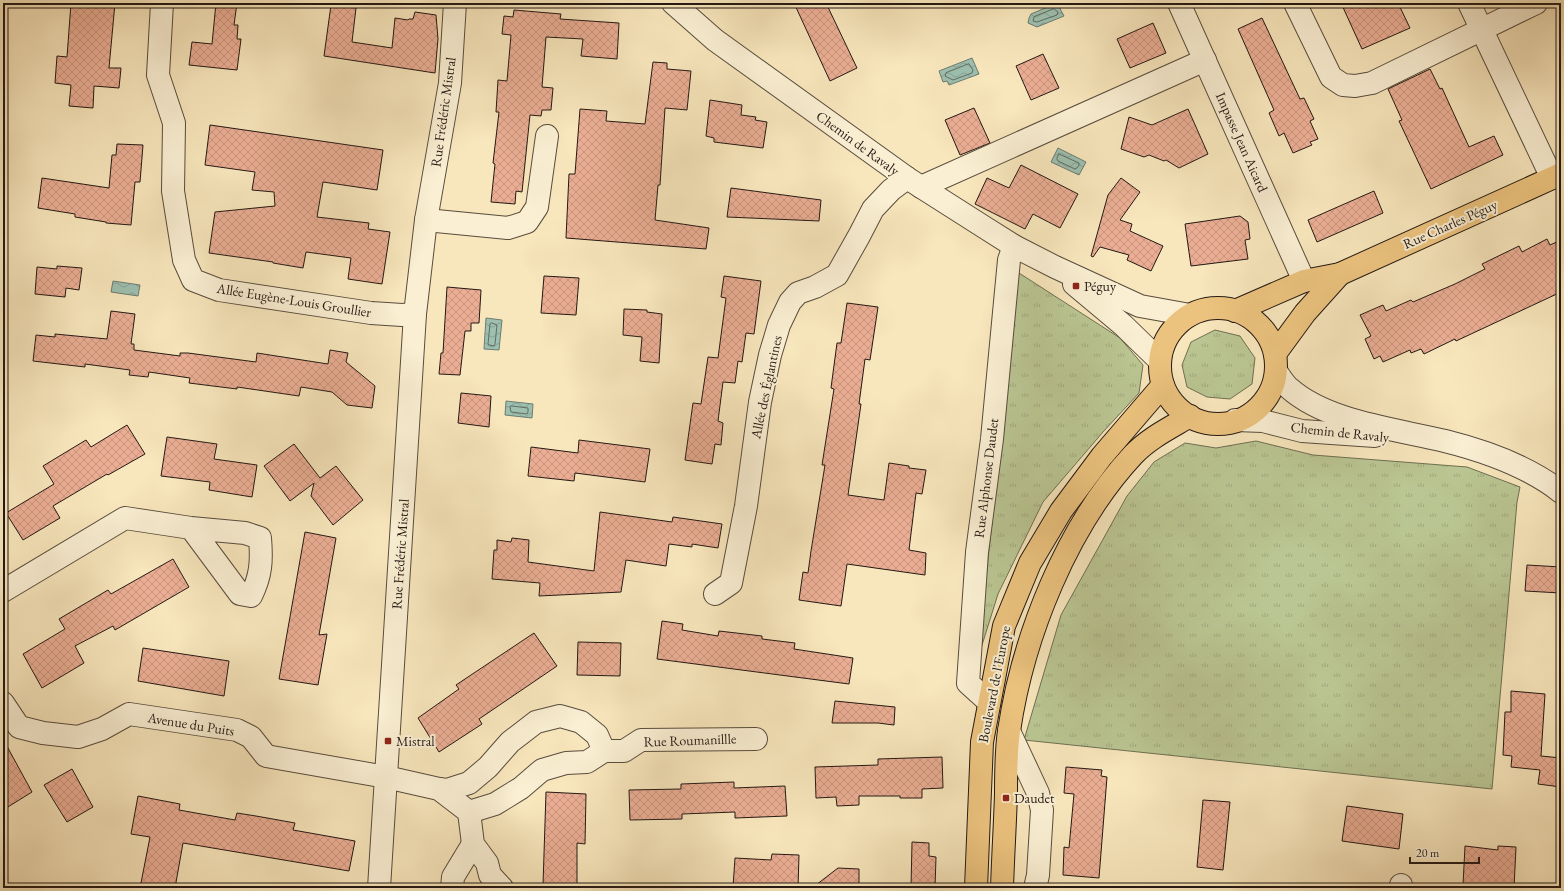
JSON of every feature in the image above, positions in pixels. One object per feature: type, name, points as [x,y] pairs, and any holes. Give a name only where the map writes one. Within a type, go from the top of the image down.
[{"type":"main road","name":"Rue Charles Péguy","points":[[1235,311],[1304,281],[1340,274],[1556,176]]},
{"type":"main road","name":"Rue Charles Péguy","points":[[1275,363],[1305,313],[1340,274]]},
{"type":"main road","points":[[1225,308],[1235,311],[1242,313],[1258,323],[1269,337],[1275,363],[1272,388],[1263,402],[1248,415],[1229,422],[1209,423],[1190,416],[1179,408],[1169,397],[1163,385],[1160,373],[1160,361],[1165,343],[1175,327],[1190,315],[1207,309],[1225,308]]},
{"type":"main road","name":"Boulevard de l'Europe","points":[[976,888],[982,742],[1004,626],[1030,563],[1061,511],[1102,456],[1163,385]]},
{"type":"main road","name":"Boulevard de l'Europe","points":[[1002,888],[1009,731],[1028,645],[1062,560],[1083,523],[1108,486],[1133,455],[1158,434],[1190,416]]},
{"type":"street","name":"Allée Eugène-Louis Groullier","points":[[162,3],[158,75],[174,123],[173,191],[184,260],[193,280],[219,290],[371,313],[402,315],[415,314]]},
{"type":"street","name":"Rue Frédéric Mistral","points":[[379,888],[415,314],[426,220],[450,84],[455,3]]},
{"type":"street","name":"Chemin de Ravaly","points":[[673,3],[715,40],[914,183],[1014,246],[1055,267],[1140,306],[1190,315]]},
{"type":"street","name":"Impasse Jean Aicard","points":[[1180,3],[1304,281]]},
{"type":"street","points":[[1295,3],[1331,77],[1343,85],[1355,86],[1372,83],[1536,3]]},
{"type":"street","points":[[1469,3],[1556,176]]},
{"type":"street","name":"Allée des Églantines","points":[[715,594],[731,583],[746,506],[760,402],[770,355],[779,325],[790,302],[798,294],[837,275],[873,209],[891,190],[914,183],[1205,60]]},
{"type":"street","points":[[426,220],[508,228],[527,222],[537,207],[547,136]]},
{"type":"street","name":"Rue Alphonse Daudet","points":[[989,702],[968,683],[977,552],[992,439],[1009,260],[1014,246]]},
{"type":"street","name":"Chemin de Ravaly","points":[[1055,267],[1123,325],[1160,361]]},
{"type":"street","name":"Chemin de Ravaly","points":[[1275,363],[1288,388],[1313,404],[1354,421],[1446,441],[1481,451],[1516,465],[1561,492]]},
{"type":"street","name":"Chemin de Ravaly","points":[[1235,420],[1263,421],[1302,431],[1446,441]]},
{"type":"street","points":[[3,591],[125,518],[191,528]]},
{"type":"street","name":"Avenue du Puits","points":[[3,703],[19,727],[43,733],[78,737],[102,729],[129,714],[236,730],[251,737],[266,756],[386,777],[439,789]]},
{"type":"street","points":[[439,789],[447,790],[469,783],[488,767],[510,742],[536,722],[560,716],[581,722],[597,734],[604,751],[587,762],[566,763],[542,770],[521,788],[495,804],[469,812]]},
{"type":"street","points":[[1009,731],[1038,792],[1042,810],[1038,876],[1035,888]]},
{"type":"street","name":"Rue Roumanillle","points":[[604,751],[624,751],[641,740],[756,738]]},
{"type":"street","points":[[439,789],[469,812],[473,844],[487,863],[490,875],[502,888]]},
{"type":"street","points":[[452,888],[453,877],[473,844]]},
{"type":"green space","points":[[1019,273],[1120,338],[1143,365],[1139,393],[1103,432],[1043,502],[998,594],[977,661]]},
{"type":"green space","points":[[1215,330],[1240,336],[1255,358],[1252,384],[1230,399],[1207,397],[1187,387],[1182,365],[1191,342]]},
{"type":"green space","points":[[1256,441],[1313,455],[1467,467],[1520,487],[1517,502],[1492,789],[1024,740],[1061,615],[1127,496],[1154,462],[1185,443],[1216,448]]},
{"type":"water","points":[[1057,3],[1064,16],[1037,27],[1028,23],[1031,14]]},
{"type":"water","points":[[972,58],[979,74],[949,85],[947,81],[943,82],[939,71]]},
{"type":"water","points":[[1058,148],[1086,162],[1079,175],[1051,162]]},
{"type":"water","points":[[113,281],[140,285],[138,296],[111,292]]},
{"type":"water","points":[[486,318],[502,320],[499,350],[484,349]]},
{"type":"water","points":[[506,401],[533,404],[532,418],[505,415]]},
{"type":"building","points":[[71,3],[97,5],[97,3],[115,3],[109,68],[121,68],[119,88],[94,86],[93,108],[69,106],[71,85],[55,83],[57,56],[67,57]]},
{"type":"building","points":[[216,3],[237,3],[234,25],[238,25],[237,39],[241,39],[237,70],[189,65],[192,42],[212,44]]},
{"type":"building","points":[[794,3],[826,3],[857,68],[830,81]]},
{"type":"building","points":[[1341,3],[1398,3],[1410,28],[1362,49]]},
{"type":"building","points":[[331,5],[356,8],[352,42],[392,48],[395,18],[408,20],[413,19],[415,12],[436,15],[438,39],[435,73],[324,56]]},
{"type":"building","points":[[514,10],[561,14],[560,19],[619,23],[617,59],[581,56],[583,39],[546,37],[542,87],[553,88],[551,110],[542,110],[541,116],[530,115],[522,192],[516,191],[515,204],[491,202],[495,164],[493,163],[499,112],[496,112],[498,80],[507,81],[511,35],[502,34],[504,16],[513,17]]},
{"type":"building","points":[[1262,18],[1300,99],[1304,98],[1314,119],[1310,121],[1318,139],[1310,142],[1312,145],[1293,153],[1284,133],[1279,136],[1269,113],[1274,110],[1238,29]]},
{"type":"building","points":[[1153,23],[1166,53],[1130,68],[1117,39]]},
{"type":"building","points":[[1043,54],[1059,88],[1031,100],[1016,66]]},
{"type":"building","points":[[653,62],[667,63],[667,69],[691,71],[687,110],[665,108],[660,185],[658,185],[655,220],[709,228],[706,249],[566,238],[569,174],[575,174],[580,109],[607,111],[606,121],[645,124]]},
{"type":"building","points":[[1430,69],[1440,89],[1442,88],[1469,147],[1494,136],[1503,155],[1431,189],[1399,121],[1402,120],[1388,89]]},
{"type":"building","points":[[710,100],[742,105],[741,115],[756,117],[755,120],[767,122],[763,148],[714,142],[714,138],[706,136]]},
{"type":"building","points":[[974,108],[990,143],[960,155],[945,120]]},
{"type":"building","points":[[1188,109],[1208,154],[1179,168],[1166,160],[1164,161],[1149,155],[1144,157],[1121,149],[1129,117],[1152,125]]},
{"type":"building","points":[[210,125],[383,150],[377,190],[323,182],[317,217],[369,223],[368,229],[390,232],[382,284],[348,279],[351,258],[306,252],[303,268],[209,253],[215,212],[275,206],[274,192],[252,190],[255,172],[205,165]]},
{"type":"building","points":[[117,144],[143,145],[140,182],[135,182],[131,225],[106,223],[75,217],[75,214],[38,208],[42,178],[109,188],[112,155],[116,155]]},
{"type":"building","points":[[1021,165],[1078,194],[1060,228],[1033,214],[1025,229],[975,204],[987,178],[1009,188]]},
{"type":"building","points":[[1121,178],[1140,192],[1120,220],[1132,224],[1130,231],[1163,246],[1151,271],[1127,260],[1129,255],[1100,247],[1093,257],[1091,256],[1108,195]]},
{"type":"building","points":[[731,188],[821,200],[819,221],[727,217]]},
{"type":"building","points":[[1374,191],[1383,213],[1317,242],[1308,220]]},
{"type":"building","points":[[1240,216],[1248,222],[1250,239],[1245,240],[1248,259],[1191,266],[1185,224]]},
{"type":"building","points":[[1547,239],[1550,245],[1561,240],[1561,292],[1456,341],[1455,339],[1424,354],[1421,349],[1411,353],[1410,350],[1383,362],[1380,356],[1374,359],[1365,339],[1371,336],[1360,315],[1383,305],[1386,311],[1411,300],[1413,302],[1485,269],[1482,264],[1519,246],[1522,252]]},
{"type":"building","points":[[57,266],[82,268],[79,290],[66,288],[65,297],[35,294],[37,267],[57,269]]},
{"type":"building","points":[[544,276],[579,278],[576,315],[541,313]]},
{"type":"building","points":[[724,276],[761,281],[754,334],[746,333],[742,362],[738,361],[735,383],[723,382],[718,421],[723,423],[721,445],[715,444],[712,464],[685,460],[693,403],[701,404],[708,357],[718,358],[726,298],[721,297]]},
{"type":"building","points":[[447,287],[481,290],[479,323],[471,323],[471,331],[465,331],[460,375],[439,374],[441,353],[443,353]]},
{"type":"building","points":[[847,303],[878,307],[870,360],[865,359],[859,404],[861,404],[848,495],[884,500],[889,463],[926,470],[922,494],[916,493],[909,550],[926,553],[925,575],[847,564],[841,606],[799,600],[803,572],[808,573],[825,465],[822,465],[834,389],[831,388],[837,343],[841,343]]},
{"type":"building","points":[[624,309],[647,310],[647,312],[662,314],[659,363],[640,361],[642,337],[623,335]]},
{"type":"building","points":[[111,311],[135,314],[131,344],[134,344],[134,350],[180,356],[180,353],[188,353],[256,362],[257,353],[328,364],[330,350],[348,353],[346,362],[375,386],[372,408],[347,405],[332,392],[301,387],[299,396],[237,387],[237,389],[189,383],[190,378],[149,372],[148,377],[129,375],[130,370],[85,364],[85,367],[33,361],[36,335],[55,337],[55,334],[107,339]]},
{"type":"building","points":[[461,393],[491,396],[489,427],[458,423]]},
{"type":"building","points":[[127,425],[145,454],[108,475],[107,474],[53,506],[60,518],[23,540],[6,513],[54,484],[43,466],[86,440],[91,447]]},
{"type":"building","points":[[167,437],[217,444],[214,459],[257,465],[252,497],[209,490],[210,482],[161,476]]},
{"type":"building","points":[[579,440],[650,449],[645,482],[575,473],[574,481],[528,476],[531,447],[578,453]]},
{"type":"building","points":[[294,444],[320,478],[336,466],[363,500],[333,525],[311,496],[314,483],[290,501],[264,466]]},
{"type":"building","points":[[600,512],[672,522],[673,517],[722,524],[718,548],[692,544],[692,547],[669,544],[666,566],[626,560],[621,592],[539,596],[540,583],[492,579],[494,550],[497,550],[497,540],[511,542],[512,538],[529,540],[528,562],[594,571]]},
{"type":"building","points":[[305,532],[336,538],[319,635],[327,634],[318,685],[279,679]]},
{"type":"building","points":[[173,559],[189,587],[115,630],[113,626],[75,646],[84,663],[42,688],[23,654],[65,629],[59,619],[108,590],[111,594]]},
{"type":"building","points":[[1527,565],[1561,567],[1561,593],[1525,591]]},
{"type":"building","points":[[662,621],[683,624],[682,630],[718,636],[719,631],[762,636],[762,639],[795,643],[794,649],[853,658],[849,684],[657,659]]},
{"type":"building","points":[[534,633],[557,666],[479,719],[482,724],[439,752],[418,718],[459,689],[456,685]]},
{"type":"building","points":[[578,642],[621,643],[620,676],[577,675]]},
{"type":"building","points":[[143,648],[229,661],[224,696],[138,681]]},
{"type":"building","points":[[1511,691],[1545,694],[1541,756],[1561,758],[1561,787],[1538,784],[1540,770],[1511,767],[1512,756],[1503,755],[1505,712],[1511,712]]},
{"type":"building","points":[[835,701],[895,707],[894,725],[878,723],[832,723]]},
{"type":"building","points":[[3,739],[32,792],[3,810]]},
{"type":"building","points":[[942,757],[943,788],[922,789],[922,798],[900,798],[900,796],[859,796],[859,805],[837,806],[836,797],[816,798],[815,767],[878,765],[878,759]]},
{"type":"building","points":[[1066,767],[1102,770],[1101,776],[1107,777],[1099,878],[1063,875],[1064,847],[1069,848],[1074,794],[1064,793]]},
{"type":"building","points":[[72,769],[93,807],[67,822],[44,785]]},
{"type":"building","points":[[734,782],[734,788],[785,786],[787,816],[735,818],[735,812],[682,814],[682,819],[630,820],[629,790],[681,789],[681,784]]},
{"type":"building","points":[[546,792],[586,794],[585,844],[577,843],[577,886],[543,885]]},
{"type":"building","points":[[138,796],[180,804],[179,810],[235,820],[237,813],[295,823],[293,830],[355,841],[349,871],[183,843],[175,888],[140,888],[150,837],[131,834]]},
{"type":"building","points":[[1203,800],[1230,802],[1223,870],[1197,867]]},
{"type":"building","points":[[1347,806],[1403,814],[1399,849],[1342,841]]},
{"type":"building","points":[[912,842],[929,843],[929,856],[936,857],[935,888],[911,888]]},
{"type":"building","points":[[1465,846],[1498,850],[1498,846],[1516,847],[1514,888],[1463,885]]},
{"type":"building","points":[[772,854],[799,855],[798,888],[733,887],[735,858],[771,860]]},
{"type":"building","points":[[838,868],[859,869],[859,888],[812,888]]},
{"type":"place","name":"Péguy","points":[[1076,286]]},
{"type":"place","name":"Mistral","points":[[388,741]]},
{"type":"place","name":"Daudet","points":[[1006,798]]}]
